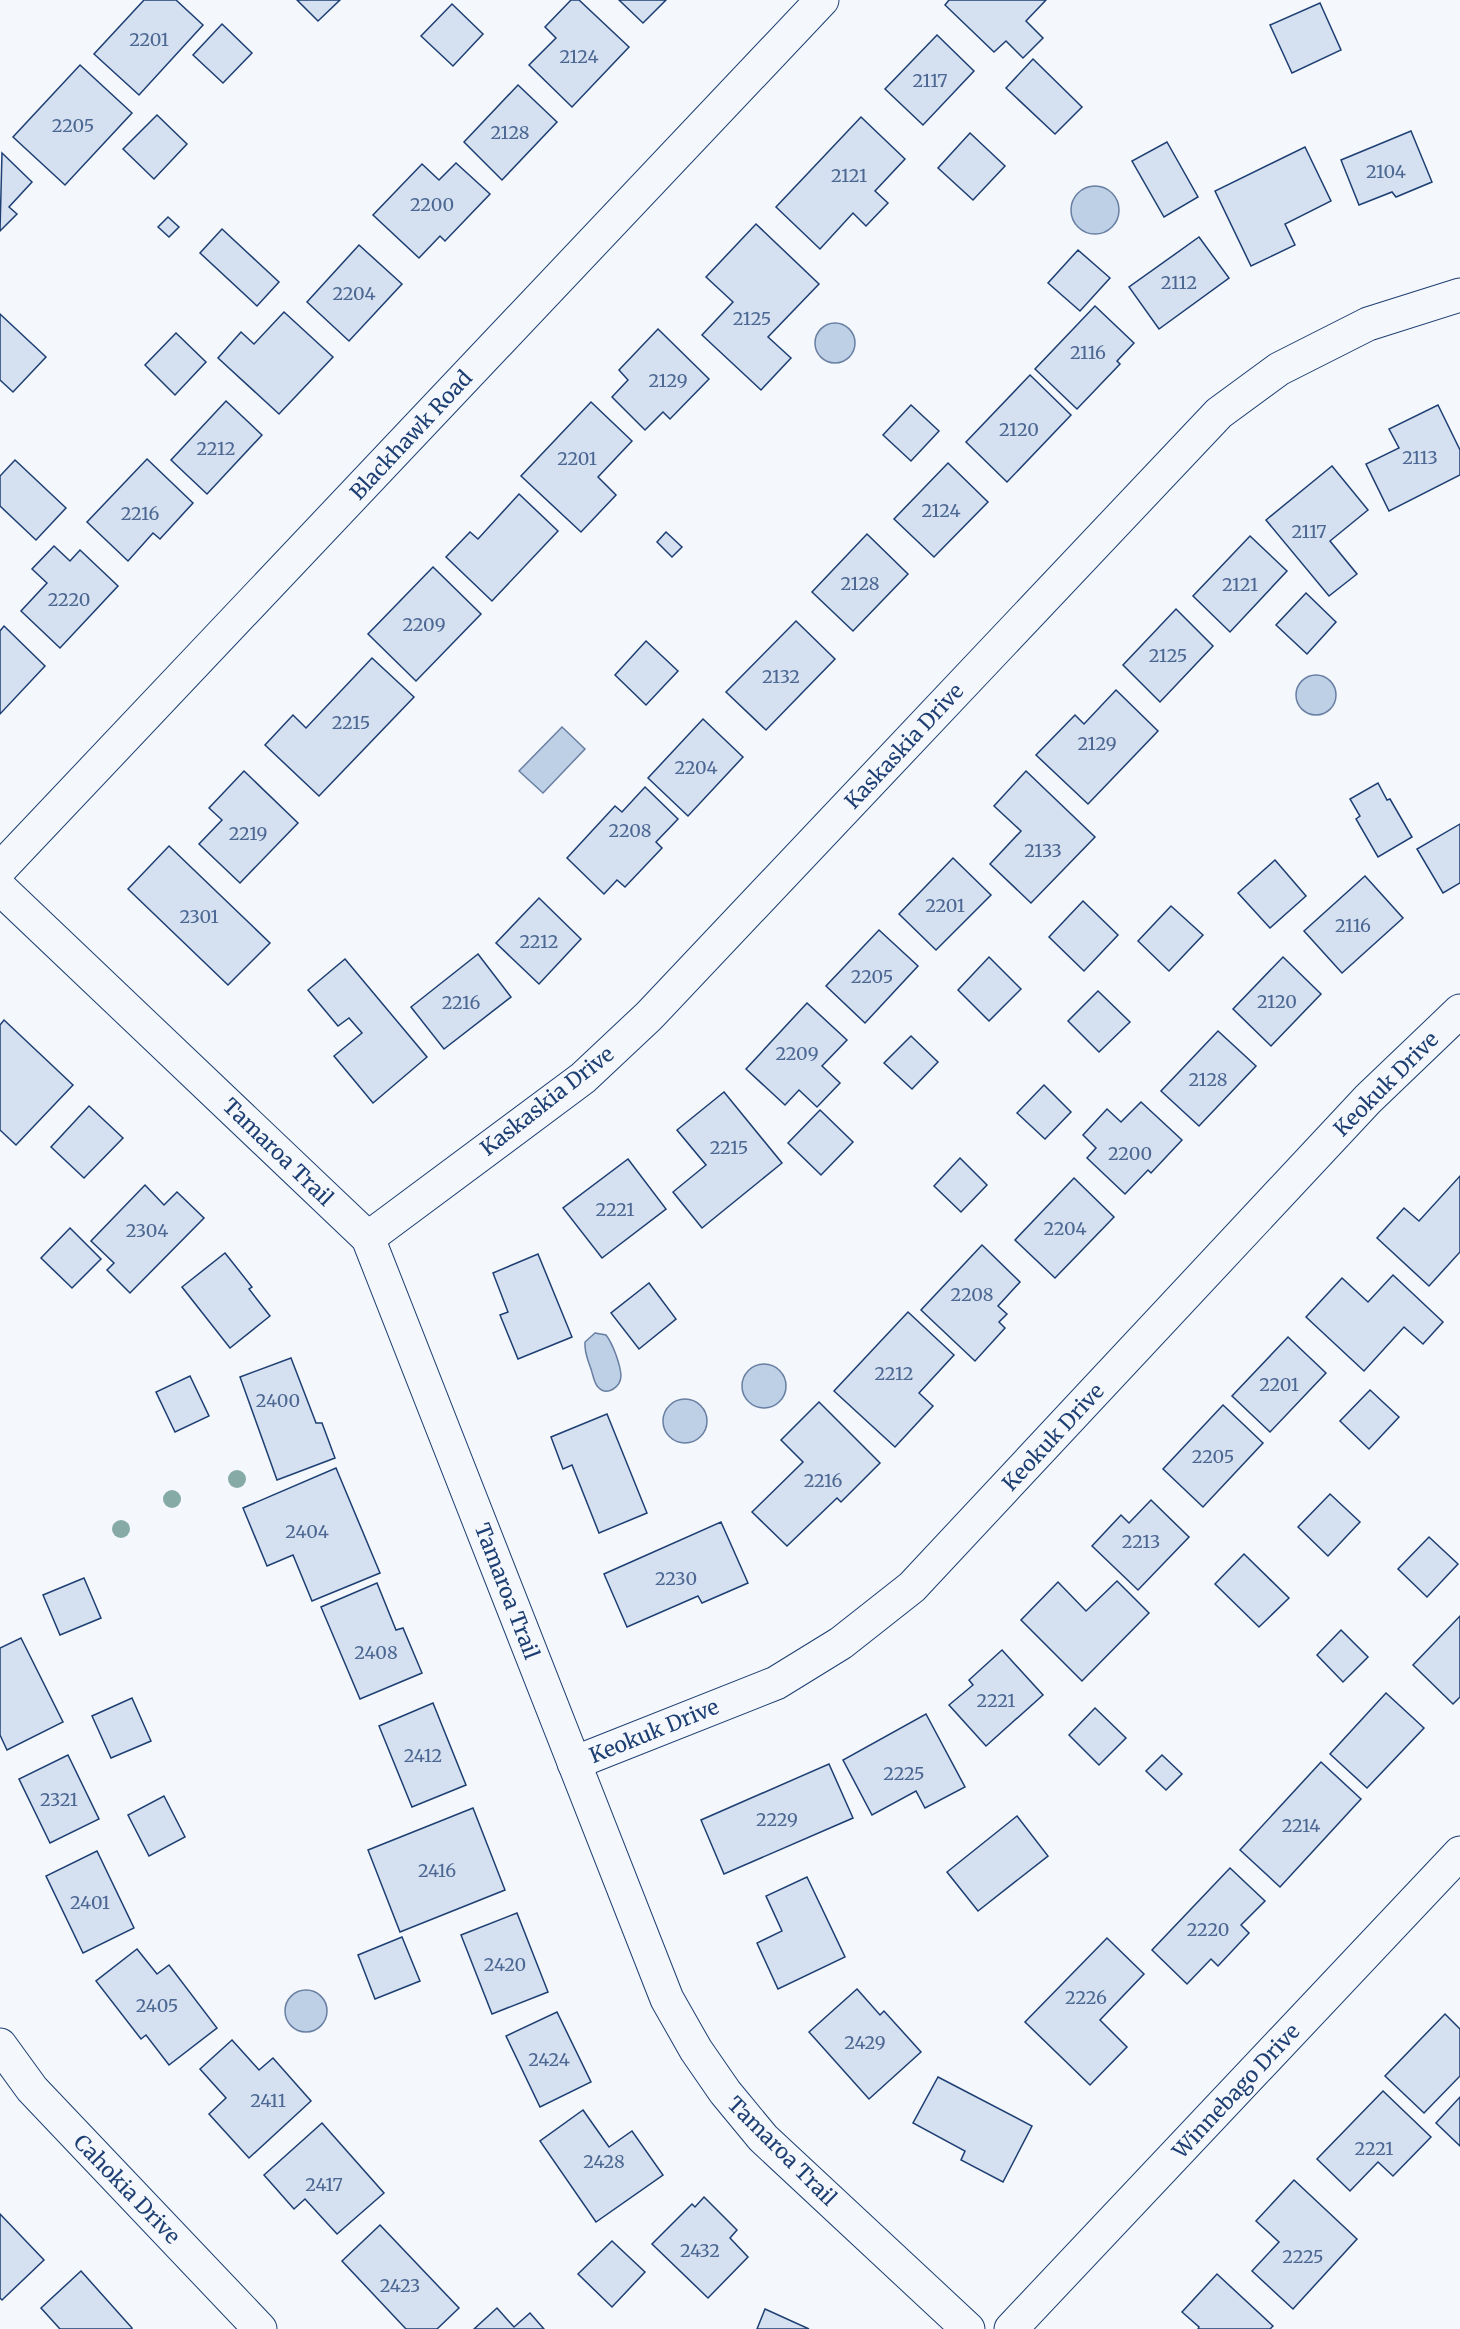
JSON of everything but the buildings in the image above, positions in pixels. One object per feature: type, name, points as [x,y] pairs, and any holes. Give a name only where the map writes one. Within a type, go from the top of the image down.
[{"type":"street","name":"Blackhawk Road","points":[[0,869],[822,0]]},
{"type":"street","name":"Kaskaskia Drive","points":[[368,1238],[583,1078],[649,1016],[1219,413],[1279,369],[1368,324],[1460,295]]},
{"type":"street","name":"Tamaroa Trail","points":[[0,888],[368,1238],[668,1999],[696,2050],[725,2092],[763,2138],[968,2329]]},
{"type":"street","name":"Keokuk Drive","points":[[574,1763],[776,1683],[841,1643],[912,1587],[1368,1099],[1460,1011]]},
{"type":"street","name":"Winnebago Drive","points":[[1011,2329],[1456,1864]]},
{"type":"street","name":"Cahokia Drive","points":[[0,2045],[32,2089],[260,2329]]},
{"type":"water","points":[[1095,186],[1112,193],[1119,210],[1112,227],[1095,234],[1078,227],[1071,210],[1078,193]]},
{"type":"water","points":[[835,323],[843,324],[849,329],[854,335],[854,351],[849,357],[843,362],[835,363],[827,362],[821,357],[816,351],[815,343],[816,335],[821,329],[827,324]]},
{"type":"water","points":[[1316,675],[1324,676],[1330,681],[1335,687],[1335,703],[1330,709],[1324,714],[1316,715],[1308,714],[1302,709],[1297,703],[1296,695],[1297,687],[1302,681],[1308,676]]},
{"type":"water","points":[[562,727],[585,749],[543,793],[519,771]]},
{"type":"water","points":[[595,1333],[606,1335],[619,1365],[621,1375],[619,1383],[609,1391],[602,1390],[597,1385],[586,1353],[585,1342]]},
{"type":"water","points":[[764,1364],[779,1371],[786,1386],[779,1401],[764,1408],[749,1401],[742,1386],[749,1371]]},
{"type":"water","points":[[685,1399],[701,1405],[707,1421],[701,1437],[685,1443],[669,1437],[663,1421],[669,1405]]},
{"type":"water","points":[[306,1990],[321,1996],[327,2011],[321,2026],[306,2032],[291,2026],[285,2011],[291,1996]]}]
